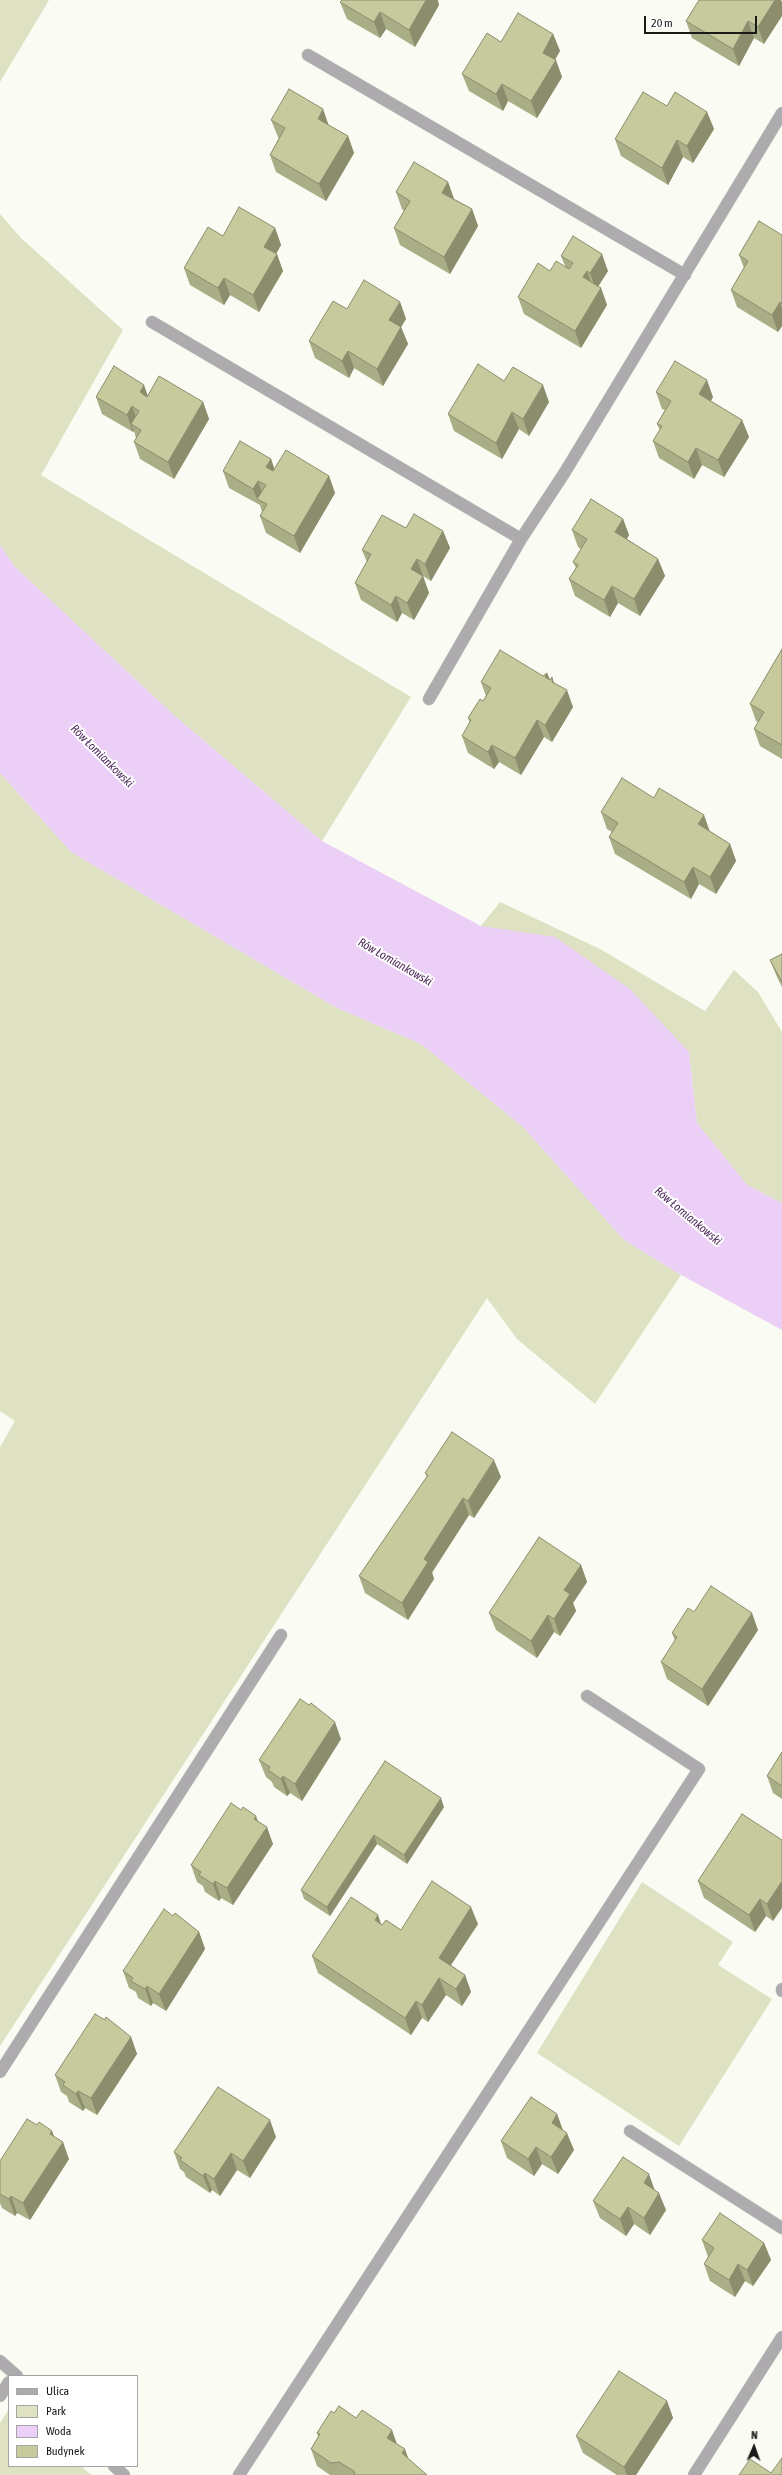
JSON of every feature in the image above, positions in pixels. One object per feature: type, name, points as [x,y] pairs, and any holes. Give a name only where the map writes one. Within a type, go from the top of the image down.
[{"type":"street","points":[[308,56],[685,275]]},
{"type":"street","points":[[428,699],[521,539],[569,465],[782,113]]},
{"type":"street","points":[[152,322],[521,539]]},
{"type":"street","points":[[0,2072],[281,1636]]},
{"type":"street","points":[[239,2475],[699,1769],[587,1696]]},
{"type":"street","points":[[630,2131],[782,2228]]},
{"type":"street","points":[[694,2475],[782,2337]]},
{"type":"street","points":[[0,2361],[11,2375]]},
{"type":"street","points":[[0,2396],[8,2384]]},
{"type":"street","points":[[115,2467],[124,2475]]},
{"type":"green space","points":[[0,0],[49,0],[0,82]]},
{"type":"green space","points":[[0,214],[21,238],[123,330],[41,475],[411,697],[322,841],[176,717],[15,567],[0,545]]},
{"type":"green space","points":[[0,773],[71,852],[337,1008],[421,1044],[523,1127],[624,1240],[681,1275],[595,1404],[517,1339],[487,1298],[0,2046],[0,1447],[15,1421],[0,1411]]},
{"type":"green space","points":[[500,902],[600,949],[705,1011],[734,970],[758,992],[782,1032],[782,1203],[747,1185],[697,1123],[689,1052],[481,926]]},
{"type":"green space","points":[[642,1882],[733,1942],[718,1965],[772,1999],[679,2146],[537,2053]]},
{"type":"green space","points":[[8,2411],[8,2467],[82,2467],[91,2475],[0,2475],[0,2423]]},
{"type":"water","name":"Rów Łomiankowski","points":[[0,545],[15,567],[176,717],[322,841],[481,926],[555,937],[630,989],[689,1052],[697,1123],[747,1185],[782,1203],[782,1330],[681,1275],[624,1240],[523,1127],[421,1044],[337,1008],[71,852],[0,773]]},
{"type":"building","points":[[342,0],[426,0],[409,30],[380,12],[374,22],[340,2]]},
{"type":"building","points":[[699,0],[775,0],[758,27],[748,21],[733,49],[686,21]]},
{"type":"building","points":[[518,13],[553,34],[543,53],[556,60],[531,101],[502,84],[496,94],[462,74],[487,33],[501,42]]},
{"type":"building","points":[[289,89],[323,109],[318,119],[348,136],[319,184],[270,155],[285,128],[271,120]]},
{"type":"building","points":[[643,92],[667,106],[675,92],[707,112],[687,146],[677,140],[662,168],[615,139]]},
{"type":"building","points":[[414,162],[448,182],[442,193],[472,209],[444,257],[394,228],[410,201],[396,192]]},
{"type":"building","points":[[239,207],[275,228],[264,247],[277,254],[253,295],[224,278],[218,288],[184,268],[208,227],[223,236]]},
{"type":"building","points":[[759,221],[782,235],[782,304],[780,302],[772,315],[731,290],[748,261],[739,255]]},
{"type":"building","points":[[573,236],[602,254],[590,273],[587,271],[583,277],[601,288],[575,331],[518,297],[538,263],[550,271],[556,261],[569,269],[573,263],[561,256]]},
{"type":"building","points":[[364,280],[400,302],[389,320],[401,327],[377,369],[348,351],[342,361],[309,341],[333,301],[347,309]]},
{"type":"building","points":[[675,361],[707,380],[699,394],[742,420],[718,460],[696,448],[688,462],[653,441],[662,426],[657,424],[671,401],[656,392]]},
{"type":"building","points":[[478,364],[504,381],[513,367],[543,385],[523,419],[512,412],[496,443],[448,414]]},
{"type":"building","points":[[114,366],[144,385],[140,392],[147,397],[159,376],[203,402],[168,462],[134,442],[141,430],[131,424],[139,411],[132,406],[127,415],[96,397]]},
{"type":"building","points":[[240,441],[271,459],[266,467],[273,471],[286,450],[329,476],[294,536],[260,516],[267,504],[257,499],[266,485],[258,481],[253,489],[223,471]]},
{"type":"building","points":[[591,499],[623,519],[615,532],[658,559],[634,599],[612,586],[604,600],[569,579],[578,565],[573,562],[587,539],[572,530]]},
{"type":"building","points":[[414,514],[443,531],[425,564],[417,559],[411,569],[423,576],[407,603],[396,596],[391,605],[355,583],[371,554],[362,550],[382,515],[406,528]]},
{"type":"building","points":[[782,649],[782,745],[754,729],[764,712],[750,704]]},
{"type":"building","points":[[500,650],[543,676],[547,673],[545,677],[550,680],[552,677],[552,682],[567,690],[545,725],[537,720],[515,758],[492,745],[488,752],[462,736],[471,720],[468,718],[480,699],[483,701],[491,688],[481,682]]},
{"type":"building","points":[[622,778],[654,798],[659,788],[704,815],[698,824],[730,844],[710,877],[693,867],[684,882],[609,837],[618,823],[601,812]]},
{"type":"building","points":[[782,954],[782,982],[770,960]]},
{"type":"building","points":[[452,1432],[494,1460],[468,1501],[463,1498],[424,1559],[428,1562],[402,1603],[359,1576],[428,1475],[425,1473]]},
{"type":"building","points":[[539,1537],[581,1565],[564,1590],[570,1594],[554,1619],[548,1615],[531,1641],[489,1613]]},
{"type":"building","points":[[711,1586],[752,1613],[702,1689],[661,1662],[677,1637],[672,1633],[688,1608],[694,1612]]},
{"type":"building","points":[[300,1699],[309,1705],[311,1703],[335,1722],[295,1784],[283,1776],[281,1779],[268,1770],[270,1767],[259,1760]]},
{"type":"building","points":[[782,1752],[782,1786],[767,1776]]},
{"type":"building","points":[[385,1761],[441,1798],[404,1855],[374,1835],[327,1907],[301,1890]]},
{"type":"building","points":[[231,1803],[241,1810],[243,1807],[256,1816],[254,1819],[267,1827],[227,1888],[215,1881],[213,1884],[199,1875],[201,1872],[191,1865]]},
{"type":"building","points":[[742,1814],[782,1840],[782,1881],[767,1904],[760,1899],[749,1915],[698,1881]]},
{"type":"building","points":[[432,1881],[471,1907],[439,1958],[465,1975],[456,1989],[439,1978],[422,2005],[416,2001],[405,2018],[312,1956],[351,1897],[378,1915],[375,1920],[382,1925],[386,1920],[401,1930]]},
{"type":"building","points":[[164,1909],[173,1916],[175,1913],[199,1932],[159,1994],[147,1986],[145,1989],[131,1981],[133,1978],[123,1971]]},
{"type":"building","points":[[95,2014],[105,2020],[106,2017],[131,2037],[91,2098],[78,2091],[76,2094],[63,2085],[65,2082],[55,2075]]},
{"type":"building","points":[[218,2087],[270,2120],[243,2161],[231,2153],[214,2179],[205,2173],[203,2176],[180,2160],[182,2158],[174,2152]]},
{"type":"building","points":[[531,2097],[557,2114],[552,2123],[567,2133],[551,2157],[536,2147],[528,2159],[501,2141]]},
{"type":"building","points":[[27,2119],[37,2125],[39,2122],[52,2131],[50,2134],[63,2142],[23,2203],[11,2196],[9,2199],[0,2194],[0,2161]]},
{"type":"building","points":[[623,2157],[649,2174],[644,2183],[659,2193],[644,2218],[628,2207],[620,2219],[593,2201]]},
{"type":"building","points":[[720,2213],[764,2243],[747,2270],[738,2264],[729,2280],[704,2264],[714,2248],[702,2240]]},
{"type":"building","points":[[619,2371],[667,2401],[624,2467],[576,2436]]},
{"type":"building","points":[[339,2406],[356,2418],[362,2410],[392,2430],[387,2438],[405,2449],[402,2453],[427,2475],[355,2475],[354,2471],[339,2462],[331,2463],[311,2449],[320,2434],[317,2433],[331,2411],[334,2413]]},
{"type":"building","points":[[782,2458],[782,2475],[739,2475],[750,2459],[771,2473]]}]
